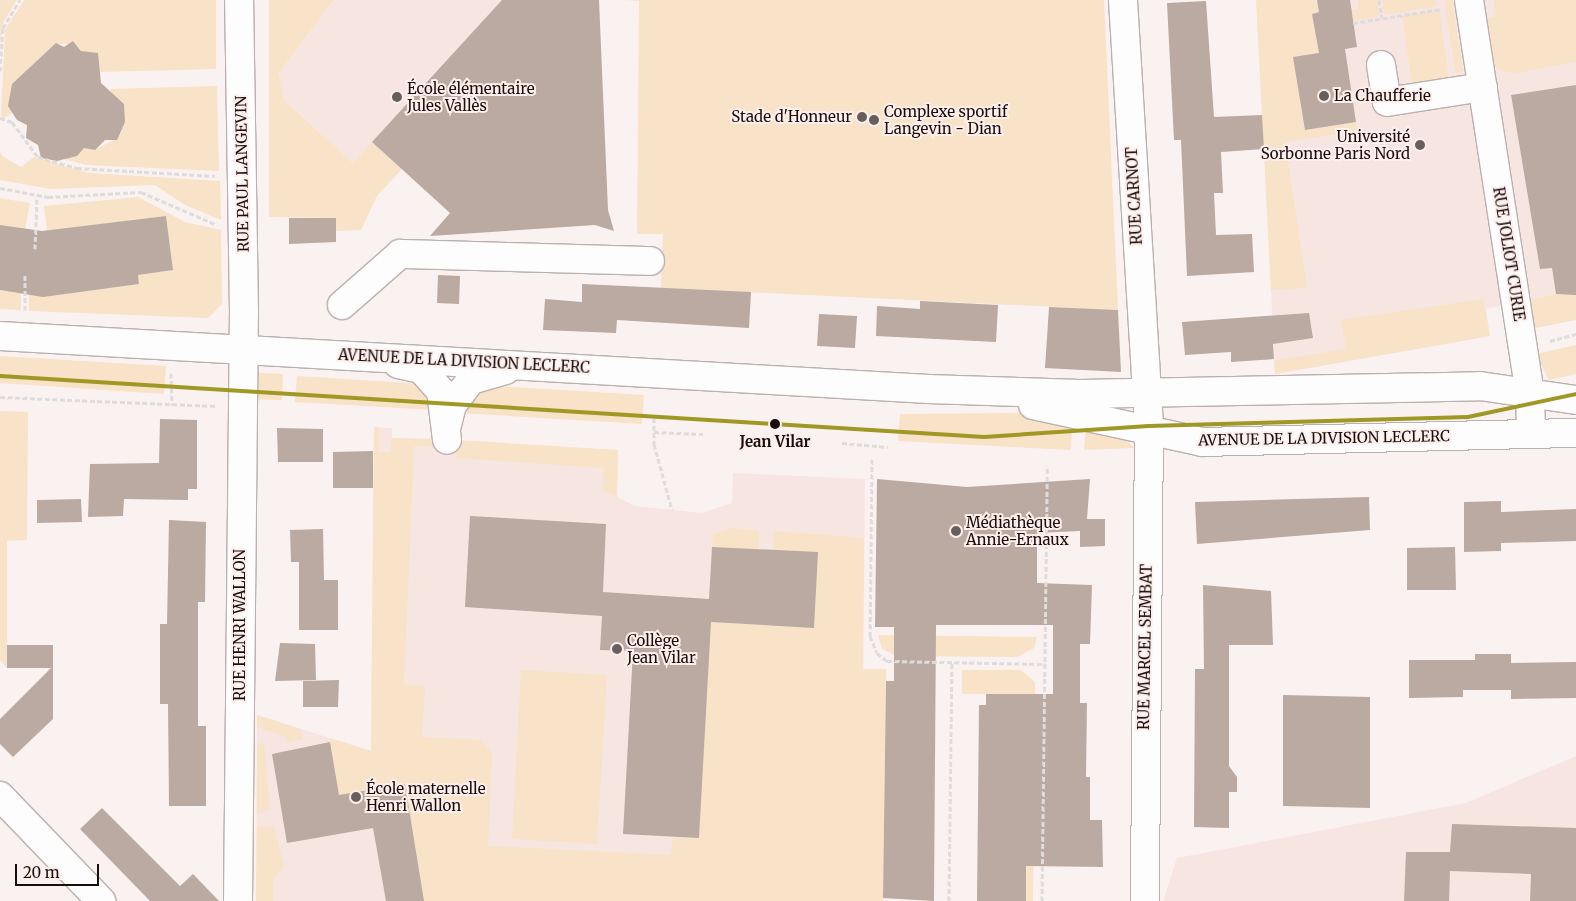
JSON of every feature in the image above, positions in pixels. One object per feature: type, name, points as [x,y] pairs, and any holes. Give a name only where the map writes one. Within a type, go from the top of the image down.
[{"type":"street","name":"RUE PAUL LANGEVIN","points":[[239,0],[243,177],[243,348]]},
{"type":"street","name":"RUE CARNOT","points":[[1123,0],[1146,392]]},
{"type":"street","name":"RUE JOLIOT CURIE","points":[[1469,0],[1529,394],[1531,434]]},
{"type":"street","points":[[1382,65],[1387,102],[1482,80]]},
{"type":"street","points":[[342,305],[400,254],[650,261]]},
{"type":"street","name":"AVENUE DE LA DIVISION LECLERC","points":[[0,336],[557,365],[928,389],[1146,392],[1480,386],[1576,400]]},
{"type":"street","name":"RUE HENRI WALLON","points":[[238,901],[243,348]]},
{"type":"street","points":[[348,354],[361,361],[421,369],[441,391],[447,432],[452,405],[472,380],[498,370],[542,372],[557,365]]},
{"type":"street","name":"AVENUE DE LA DIVISION LECLERC","points":[[928,389],[1020,403],[1149,433],[1202,442],[1576,433]]},
{"type":"street","name":"RUE MARCEL SEMBAT","points":[[1145,901],[1149,433],[1146,392]]},
{"type":"street","points":[[0,796],[101,901]]},
{"type":"path","points":[[0,71],[3,28],[20,0]]},
{"type":"path","points":[[1379,0],[1382,18]]},
{"type":"path","points":[[1354,22],[1442,8]]},
{"type":"path","points":[[0,118],[12,122],[38,158],[77,168],[243,177]]},
{"type":"path","points":[[0,188],[37,196],[141,192],[218,224],[243,227]]},
{"type":"path","points":[[35,249],[37,196]]},
{"type":"path","points":[[24,310],[25,273]]},
{"type":"path","points":[[0,397],[215,406],[242,417]]},
{"type":"path","points":[[654,418],[654,432],[672,510]]},
{"type":"path","points":[[654,432],[703,434]]},
{"type":"path","points":[[842,443],[888,447]]},
{"type":"path","points":[[872,459],[872,645],[887,661],[1045,664]]},
{"type":"path","points":[[1042,901],[1047,466]]},
{"type":"path","points":[[949,901],[952,662]]},
{"type":"shaded area","points":[[0,0],[17,0],[3,23],[0,47]]},
{"type":"shaded area","points":[[24,0],[216,0],[216,69],[98,72],[76,44],[59,44],[12,84],[15,111],[4,118],[1,116],[5,30]]},
{"type":"shaded area","points":[[269,0],[334,0],[279,73],[284,100],[353,163],[372,142],[402,169],[377,196],[361,230],[336,231],[336,218],[269,217]]},
{"type":"shaded area","name":"École élémentaire Jules Vallès","points":[[334,0],[597,0],[425,190],[373,142],[353,163],[284,100],[279,73]]},
{"type":"shaded area","name":"Stade d'Honneur","points":[[624,0],[1104,0],[1118,310],[661,288],[663,234],[637,234],[639,1]]},
{"type":"shaded area","points":[[1256,0],[1317,0],[1319,12],[1312,14],[1319,53],[1293,57],[1305,130],[1356,122],[1358,131],[1285,142],[1307,287],[1271,290]]},
{"type":"shaded area","name":"Université Sorbonne Paris Nord","points":[[1257,0],[1576,0],[1576,295],[1556,294],[1486,309],[1490,336],[1275,374]]},
{"type":"shaded area","points":[[1358,0],[1377,0],[1379,16],[1353,21],[1351,10],[1359,8]]},
{"type":"shaded area","points":[[1382,0],[1436,0],[1437,6],[1385,15]]},
{"type":"shaded area","points":[[1444,0],[1452,0],[1463,72],[1456,73]]},
{"type":"shaded area","points":[[1494,0],[1576,0],[1576,62],[1516,73],[1499,70],[1489,60],[1484,19],[1496,16]]},
{"type":"shaded area","points":[[1439,10],[1449,79],[1412,84],[1402,16]]},
{"type":"shaded area","points":[[217,86],[219,171],[86,165],[64,159],[77,156],[82,147],[94,150],[118,138],[110,89]]},
{"type":"shaded area","points":[[0,150],[2,156],[21,167],[34,157],[89,173],[220,181],[221,220],[185,205],[155,185],[51,189],[0,180]]},
{"type":"shaded area","points":[[138,197],[185,222],[221,230],[222,304],[208,318],[29,311],[29,273],[55,295],[139,284],[138,275],[173,270],[166,216],[47,231],[44,206]]},
{"type":"shaded area","points":[[0,198],[30,203],[25,229],[0,225]]},
{"type":"shaded area","points":[[21,273],[21,310],[0,309],[0,290],[18,293]]},
{"type":"shaded area","points":[[1556,294],[1576,295],[1576,320],[1531,329],[1528,300]]},
{"type":"shaded area","points":[[1483,299],[1490,336],[1275,374],[1274,361],[1346,349],[1341,320]]},
{"type":"shaded area","points":[[1576,345],[1576,374],[1549,380],[1536,354]]},
{"type":"shaded area","points":[[0,356],[166,366],[164,394],[0,383]]},
{"type":"shaded area","points":[[258,373],[283,374],[282,400],[250,399]]},
{"type":"shaded area","points":[[297,376],[424,384],[434,410],[295,402]]},
{"type":"shaded area","points":[[495,386],[644,395],[642,424],[460,413],[466,395]]},
{"type":"shaded area","points":[[0,411],[28,412],[27,540],[7,541],[7,668],[0,660]]},
{"type":"shaded area","points":[[1022,413],[1072,423],[1071,450],[898,441],[900,414]]},
{"type":"shaded area","points":[[1086,425],[1122,436],[1134,448],[1084,450]]},
{"type":"shaded area","name":"Collège Jean Vilar","points":[[374,427],[392,428],[392,438],[618,450],[617,497],[635,506],[702,513],[732,503],[733,473],[865,479],[861,901],[256,901],[257,715],[371,751]]},
{"type":"shaded area","points":[[374,427],[379,428],[379,452],[391,452],[391,438],[436,439],[436,447],[414,446],[404,684],[425,686],[422,737],[481,740],[492,753],[488,846],[671,855],[673,837],[699,838],[708,622],[814,628],[818,553],[773,550],[774,531],[864,538],[863,669],[886,669],[883,901],[424,901],[405,785],[339,795],[330,738],[371,751]]},
{"type":"shaded area","points":[[457,440],[618,450],[617,497],[602,490],[604,468],[456,458]]},
{"type":"shaded area","points":[[732,528],[759,531],[759,550],[712,547],[713,534]]},
{"type":"shaded area","points":[[878,635],[1037,637],[1034,648],[1017,657],[896,656],[882,649]]},
{"type":"shaded area","points":[[521,670],[607,675],[597,844],[512,839]]},
{"type":"shaded area","points":[[962,670],[1021,670],[1035,682],[1033,901],[1026,901],[1027,694],[962,694]]},
{"type":"shaded area","points":[[257,715],[300,729],[302,739],[288,743],[285,737],[257,727]]},
{"type":"shaded area","points":[[257,743],[264,744],[270,808],[257,815]]},
{"type":"shaded area","points":[[1576,756],[1576,901],[1163,901],[1177,858],[1466,803]]},
{"type":"shaded area","points":[[257,826],[274,827],[284,865],[273,881],[273,901],[256,901]]},
{"type":"building","points":[[502,0],[599,0],[608,210],[614,231],[595,225],[430,236],[450,213],[372,142]]},
{"type":"building","points":[[1317,0],[1350,0],[1357,47],[1345,49],[1356,122],[1305,130],[1293,57],[1319,53],[1312,14],[1319,12]]},
{"type":"building","points":[[1206,1],[1214,117],[1262,115],[1264,149],[1221,152],[1223,193],[1214,193],[1216,235],[1252,234],[1254,272],[1187,276],[1181,140],[1174,140],[1167,3]]},
{"type":"building","points":[[73,41],[81,51],[98,53],[101,83],[124,104],[125,122],[117,140],[105,140],[95,150],[84,148],[77,156],[57,161],[41,158],[38,145],[26,138],[27,125],[17,120],[8,106],[12,84],[56,43],[64,47]]},
{"type":"building","points":[[1576,85],[1576,295],[1556,294],[1552,268],[1540,269],[1511,95]]},
{"type":"building","points":[[166,216],[173,270],[138,275],[139,284],[43,297],[0,290],[0,225],[42,231]]},
{"type":"building","points":[[289,218],[336,218],[336,242],[289,244]]},
{"type":"building","points":[[438,275],[460,276],[459,304],[437,303]]},
{"type":"building","points":[[582,284],[751,292],[749,328],[617,320],[616,333],[543,330],[545,299],[582,302]]},
{"type":"building","points":[[920,301],[998,305],[996,342],[876,336],[877,306],[920,309]]},
{"type":"building","points":[[1049,307],[1118,310],[1121,372],[1045,368]]},
{"type":"building","points":[[1309,313],[1313,338],[1273,344],[1274,359],[1231,362],[1231,352],[1185,355],[1182,322]]},
{"type":"building","points":[[819,314],[857,316],[855,348],[817,346]]},
{"type":"building","points":[[160,419],[197,420],[197,489],[188,489],[188,500],[124,499],[123,516],[88,517],[90,464],[159,463]]},
{"type":"building","points":[[277,428],[323,429],[323,462],[278,462]]},
{"type":"building","points":[[373,451],[373,488],[333,488],[333,452]]},
{"type":"building","points":[[877,479],[967,487],[1090,479],[1087,519],[1105,519],[1105,546],[1080,547],[1080,531],[1037,533],[1037,583],[1092,585],[1090,644],[1080,644],[1080,703],[1087,703],[1086,777],[1090,777],[1090,820],[1102,820],[1103,867],[1026,866],[1026,901],[977,901],[979,705],[986,705],[986,694],[1053,694],[1053,625],[936,625],[934,901],[883,898],[886,681],[894,681],[894,627],[875,627]]},
{"type":"building","points":[[1369,497],[1370,530],[1197,544],[1195,502]]},
{"type":"building","points":[[81,499],[82,522],[37,523],[37,500]]},
{"type":"building","points":[[1501,501],[1501,512],[1576,509],[1576,541],[1501,543],[1501,551],[1464,552],[1464,502]]},
{"type":"building","points":[[470,516],[606,524],[603,592],[709,599],[712,547],[818,552],[814,628],[711,622],[699,838],[623,834],[633,651],[600,650],[602,616],[465,607]]},
{"type":"building","points":[[169,520],[206,522],[205,602],[198,602],[198,726],[206,726],[206,806],[169,806],[168,704],[160,704],[160,624],[167,624]]},
{"type":"building","points":[[323,529],[324,580],[338,580],[338,630],[299,630],[299,562],[291,562],[290,530]]},
{"type":"building","points":[[1455,547],[1456,590],[1407,590],[1407,548]]},
{"type":"building","points":[[1203,585],[1271,591],[1273,645],[1229,645],[1229,766],[1237,777],[1237,792],[1229,792],[1229,828],[1194,827],[1195,669],[1204,669]]},
{"type":"building","points":[[280,643],[315,644],[316,680],[275,681]]},
{"type":"building","points":[[7,645],[53,645],[53,719],[13,757],[0,744],[0,719],[51,668],[7,668]]},
{"type":"building","points":[[1475,654],[1511,654],[1511,663],[1576,662],[1576,698],[1511,699],[1511,690],[1463,690],[1463,697],[1409,698],[1409,660],[1475,660]]},
{"type":"building","points":[[339,680],[338,707],[303,707],[303,681]]},
{"type":"building","points":[[1283,695],[1370,697],[1370,808],[1283,806]]},
{"type":"building","points":[[330,742],[339,795],[405,784],[424,901],[386,901],[373,828],[287,843],[272,754]]},
{"type":"building","points":[[102,808],[180,886],[193,874],[219,901],[150,901],[80,829]]},
{"type":"building","points":[[1452,824],[1576,828],[1576,901],[1530,901],[1531,874],[1450,871],[1449,901],[1404,901],[1406,852],[1450,852]]},
{"type":"transit line","points":[[0,376],[984,437],[1149,426],[1468,417],[1576,394]]},
{"type":"place","name":"La Chaufferie","points":[[1324,96]]},
{"type":"place","name":"École élémentaire Jules Vallès","points":[[397,97]]},
{"type":"place","name":"Stade d'Honneur","points":[[862,117]]},
{"type":"place","name":"Complexe sportif Langevin - Dian","points":[[874,120]]},
{"type":"place","name":"Université Sorbonne Paris Nord","points":[[1420,145]]},
{"type":"place","name":"Jean Vilar","points":[[775,424]]},
{"type":"place","name":"Médiathèque Annie-Ernaux","points":[[956,531]]},
{"type":"place","name":"Collège Jean Vilar","points":[[617,649]]},
{"type":"place","name":"École maternelle Henri Wallon","points":[[356,797]]}]
